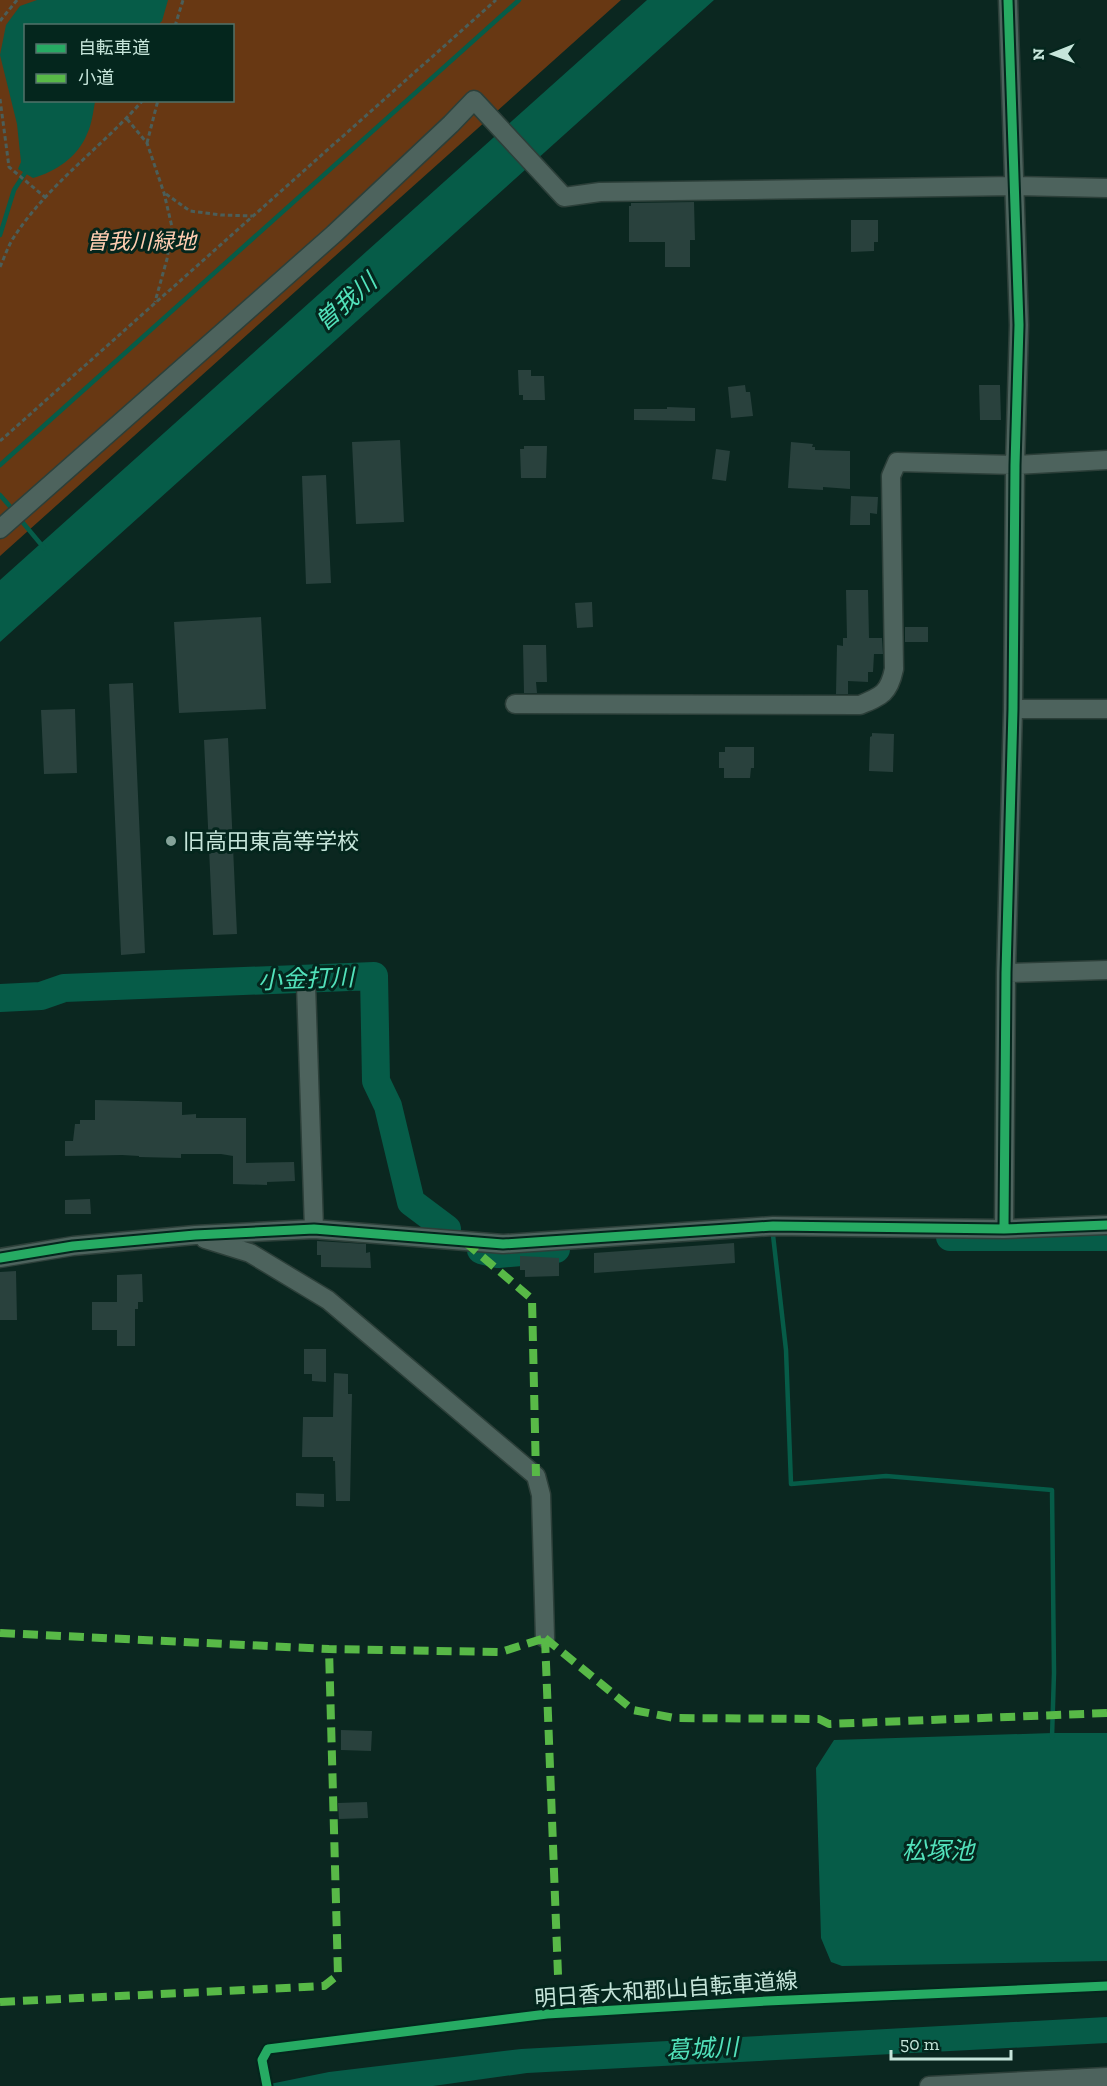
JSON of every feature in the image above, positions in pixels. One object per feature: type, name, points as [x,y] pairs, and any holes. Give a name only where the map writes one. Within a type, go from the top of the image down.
[{"type":"street","points":[[1004,1228],[1006,973],[1019,325],[1008,0]]},
{"type":"street","points":[[0,529],[334,234],[474,100],[484,108],[548,182],[564,197],[600,192],[1016,186],[1107,188]]},
{"type":"street","points":[[515,704],[860,705],[882,696],[892,682],[894,669],[891,476],[897,462],[1015,465],[1107,460]]},
{"type":"street","points":[[1013,709],[1107,709]]},
{"type":"street","points":[[1006,973],[1107,970]]},
{"type":"street","points":[[306,984],[315,1229]]},
{"type":"street","points":[[0,1258],[73,1246],[195,1235],[315,1229],[503,1244],[773,1226],[1004,1228],[1107,1226]]},
{"type":"street","points":[[195,1235],[250,1253],[328,1300],[536,1476],[541,1495],[545,1638]]},
{"type":"street","points":[[929,2086],[1107,2077]]},
{"type":"path","points":[[0,21],[17,0]]},
{"type":"path","points":[[176,24],[183,0]]},
{"type":"path","points":[[1,439],[496,0]]},
{"type":"path","points":[[0,99],[9,167],[46,198]]},
{"type":"path","points":[[0,267],[15,235],[46,198],[127,119],[141,102]]},
{"type":"path","points":[[147,143],[157,102]]},
{"type":"path","points":[[127,119],[147,143],[164,193],[172,227],[167,259],[154,304]]},
{"type":"path","points":[[164,193],[190,211],[254,216]]},
{"type":"green space","name":"曽我川緑地","points":[[0,0],[621,0],[0,556]]},
{"type":"water","points":[[37,0],[168,0],[159,24],[24,24],[24,102],[95,102],[89,130],[78,150],[57,168],[33,178],[18,169],[21,162],[17,124],[0,55],[6,25],[20,6]]},
{"type":"water","name":"曽我川","points":[[647,0],[714,0],[0,642],[0,580]]},
{"type":"water","name":"松塚池","points":[[1107,1733],[1107,1961],[842,1966],[831,1962],[821,1938],[816,1768],[834,1740]]},
{"type":"water","name":"葛城川","points":[[1107,2017],[1107,2043],[527,2073],[433,2086],[260,2086],[329,2072],[521,2049]]},
{"type":"building","points":[[694,202],[695,240],[690,240],[690,267],[665,267],[665,242],[629,242],[629,206],[631,203]]},
{"type":"building","points":[[851,220],[878,220],[878,242],[874,242],[874,251],[851,252]]},
{"type":"building","points":[[518,370],[531,370],[531,376],[544,376],[545,400],[523,400],[523,395],[519,395]]},
{"type":"building","points":[[745,385],[746,392],[750,392],[753,416],[731,418],[728,387]]},
{"type":"building","points":[[979,385],[1000,385],[1001,420],[980,420]]},
{"type":"building","points":[[667,407],[695,408],[695,421],[634,420],[634,409],[667,409]]},
{"type":"building","points":[[400,440],[404,522],[356,524],[352,442]]},
{"type":"building","points":[[791,442],[813,444],[812,447],[815,447],[815,450],[850,451],[850,489],[788,488]]},
{"type":"building","points":[[524,446],[547,446],[546,478],[521,478],[520,449],[524,449]]},
{"type":"building","points":[[716,449],[730,451],[726,481],[712,479]]},
{"type":"building","points":[[326,475],[331,583],[306,584],[302,476]]},
{"type":"building","points":[[851,496],[878,497],[877,514],[870,513],[870,525],[850,525]]},
{"type":"building","points":[[846,590],[868,590],[869,638],[882,638],[883,654],[874,654],[873,672],[868,672],[868,682],[848,681],[848,694],[836,694],[837,645],[843,646],[843,638],[847,638]]},
{"type":"building","points":[[592,602],[593,627],[577,628],[575,603]]},
{"type":"building","points":[[261,617],[266,709],[179,713],[174,622]]},
{"type":"building","points":[[905,627],[928,627],[928,642],[905,642]]},
{"type":"building","points":[[523,645],[546,645],[547,682],[536,682],[537,693],[524,693]]},
{"type":"building","points":[[133,683],[145,953],[121,955],[109,684]]},
{"type":"building","points":[[75,709],[77,773],[44,774],[41,710]]},
{"type":"building","points":[[872,733],[894,734],[893,772],[869,771]]},
{"type":"building","points":[[228,738],[237,934],[213,935],[204,740]]},
{"type":"building","points":[[725,747],[754,747],[754,768],[751,768],[750,778],[724,778],[724,768],[719,768],[719,752],[725,752]]},
{"type":"building","points":[[95,1100],[182,1102],[182,1115],[196,1114],[196,1118],[246,1118],[246,1163],[294,1162],[295,1181],[267,1182],[267,1185],[233,1184],[233,1156],[221,1154],[181,1154],[181,1158],[122,1155],[65,1156],[65,1141],[73,1141],[75,1124],[80,1124],[80,1120],[95,1120]]},
{"type":"building","points":[[90,1199],[91,1214],[65,1214],[65,1200]]},
{"type":"building","points":[[317,1241],[366,1244],[366,1253],[370,1252],[371,1268],[321,1267],[321,1255],[317,1255]]},
{"type":"building","points":[[734,1243],[735,1263],[594,1273],[594,1253]]},
{"type":"building","points":[[520,1256],[559,1258],[559,1276],[525,1277],[525,1270],[520,1270]]},
{"type":"building","points":[[16,1271],[17,1320],[0,1320],[0,1272]]},
{"type":"building","points":[[142,1274],[143,1302],[138,1302],[138,1309],[135,1309],[135,1346],[117,1346],[117,1330],[92,1330],[92,1302],[117,1302],[117,1275]]},
{"type":"building","points":[[304,1349],[326,1349],[326,1382],[312,1381],[312,1374],[304,1374]]},
{"type":"building","points":[[334,1373],[348,1374],[348,1394],[352,1394],[350,1501],[336,1501],[333,1457],[302,1457],[303,1417],[333,1417]]},
{"type":"building","points":[[296,1493],[324,1494],[324,1507],[296,1506]]},
{"type":"building","points":[[341,1730],[372,1731],[371,1751],[341,1750]]},
{"type":"building","points":[[367,1802],[368,1818],[339,1819],[338,1803]]},
{"type":"waterway","points":[[0,465],[519,0]]},
{"type":"waterway","points":[[0,235],[14,190],[25,173]]},
{"type":"waterway","points":[[0,495],[14,511]]},
{"type":"waterway","points":[[19,518],[44,548]]},
{"type":"waterway","name":"小金打川","points":[[0,998],[41,996],[64,988],[374,976],[376,1081],[388,1106],[411,1202],[447,1229]]},
{"type":"waterway","points":[[773,1235],[786,1350],[791,1484],[886,1476],[1052,1490],[1054,1673],[1052,1737]]},
{"type":"waterway","name":"小金打川","points":[[950,1237],[1107,1237]]},
{"type":"waterway","name":"小金打川","points":[[481,1250],[498,1254],[556,1249]]},
{"type":"marked path","points":[[465,1242],[532,1299],[536,1476]]},
{"type":"marked path","points":[[0,1633],[329,1649],[501,1652],[545,1638]]},
{"type":"marked path","points":[[545,1638],[633,1710],[674,1718],[819,1719],[829,1724],[1107,1713]]},
{"type":"marked path","points":[[545,1638],[558,1975]]},
{"type":"marked path","points":[[0,2002],[324,1986],[338,1975],[329,1649]]},
{"type":"cycle path","points":[[1004,1229],[1006,973],[1019,325],[1008,0]]},
{"type":"cycle path","points":[[0,1258],[73,1246],[195,1235],[314,1229],[503,1244],[773,1226],[1004,1229],[1107,1225]]},
{"type":"cycle path","name":"明日香大和郡山自転車道線","points":[[267,2086],[262,2060],[268,2049],[547,2014],[767,2001],[1107,1986]]},
{"type":"place","name":"旧高田東高等学校","points":[[171,841]]}]
